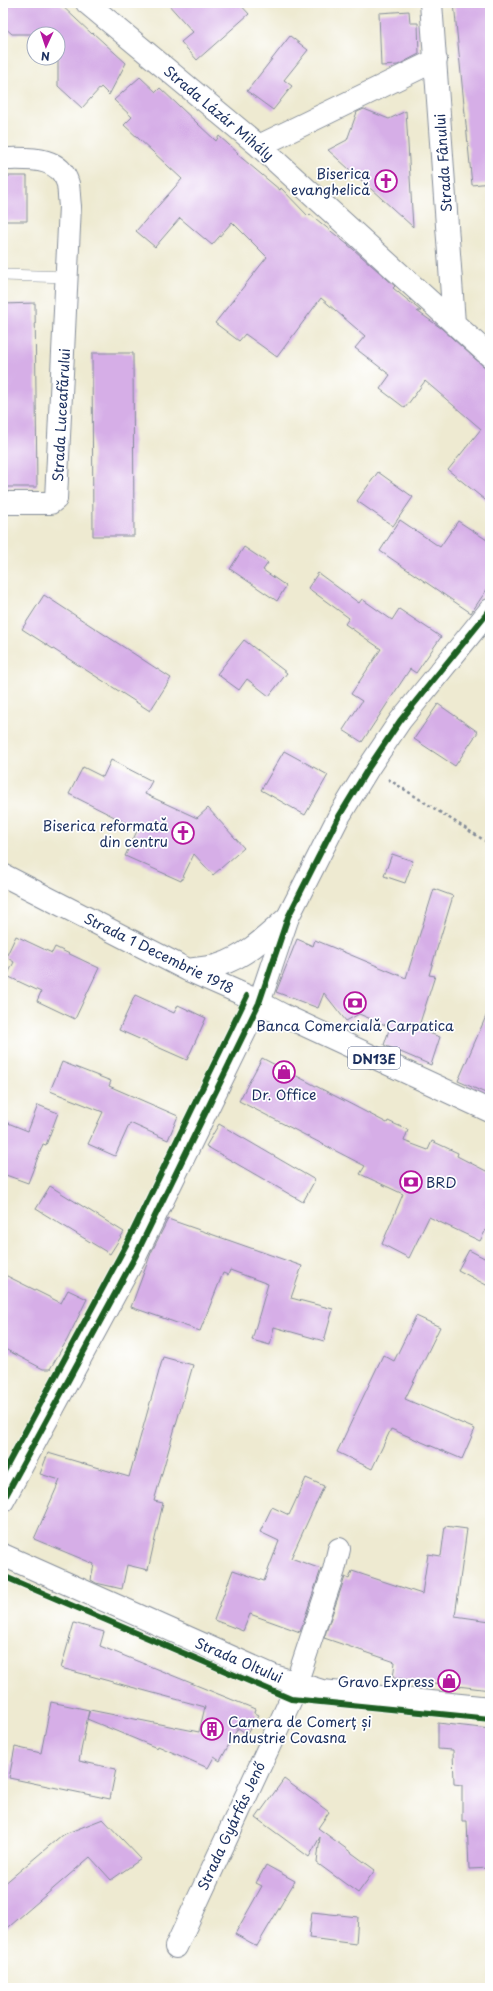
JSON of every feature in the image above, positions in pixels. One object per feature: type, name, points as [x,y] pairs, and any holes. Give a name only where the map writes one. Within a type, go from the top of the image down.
[{"type":"street","name":"Strada Lázár Mihály","points":[[87,3],[259,146],[490,356]]},
{"type":"street","name":"Strada Fânului","points":[[431,3],[454,323]]},
{"type":"street","points":[[259,146],[436,60]]},
{"type":"street","name":"Strada Luceafărului","points":[[3,159],[41,159],[60,168],[67,183],[70,206],[68,277],[56,499],[51,503],[3,503]]},
{"type":"street","points":[[3,1501],[136,1255],[259,1003],[288,917],[338,818],[368,766],[400,720],[490,610]]},
{"type":"street","name":"Strada 1 Decembrie 1918","points":[[3,876],[188,970],[490,1111]]},
{"type":"street","points":[[188,970],[219,965],[240,956],[261,942],[288,917]]},
{"type":"street","name":"Strada Gyárfás Jenő","points":[[176,1947],[291,1699],[334,1570],[339,1549]]},
{"type":"street","name":"Strada Oltului","points":[[3,1555],[267,1673],[296,1684],[322,1691],[490,1708]]},
{"type":"lane","points":[[3,275],[68,277]]},
{"type":"path","points":[[368,766],[490,844]]},
{"type":"building","points":[[3,3],[59,3],[126,63],[109,95],[101,87],[82,108],[58,86],[58,66],[66,66],[66,26],[26,26],[26,34],[12,34],[3,26]]},
{"type":"building","points":[[167,3],[239,3],[249,14],[197,60],[181,42],[193,32]]},
{"type":"building","points":[[454,3],[490,3],[490,183],[472,185]]},
{"type":"building","points":[[409,11],[410,23],[418,23],[419,54],[398,65],[381,66],[379,13]]},
{"type":"building","points":[[290,36],[308,50],[284,80],[292,86],[273,110],[247,91]]},
{"type":"building","points":[[140,77],[156,92],[160,88],[216,141],[219,136],[238,153],[237,154],[280,190],[281,188],[308,216],[310,214],[395,286],[393,288],[421,311],[417,311],[441,328],[482,365],[490,370],[490,504],[448,470],[481,429],[425,381],[405,408],[380,389],[390,375],[355,348],[365,336],[321,298],[277,357],[245,334],[239,341],[215,323],[267,257],[232,222],[212,245],[180,218],[155,247],[136,231],[182,179],[124,125],[132,117],[114,100]]},
{"type":"building","name":"Biserica evanghelică","points":[[364,109],[389,119],[406,111],[413,227],[328,150],[347,140],[357,112]]},
{"type":"building","points":[[3,176],[27,176],[27,221],[3,221]]},
{"type":"building","points":[[35,303],[37,487],[3,487],[3,304]]},
{"type":"building","points":[[92,353],[133,353],[134,536],[93,536]]},
{"type":"building","points":[[378,472],[413,497],[393,526],[357,501]]},
{"type":"building","points":[[400,520],[440,547],[458,521],[490,542],[490,585],[471,613],[380,551]]},
{"type":"building","points":[[244,547],[268,563],[263,570],[286,586],[277,601],[230,569]]},
{"type":"building","points":[[318,573],[359,603],[362,599],[392,620],[399,609],[441,637],[416,673],[410,669],[362,742],[343,730],[362,701],[351,694],[381,649],[345,624],[349,618],[308,588]]},
{"type":"building","points":[[44,595],[171,678],[150,711],[22,629]]},
{"type":"building","points":[[244,640],[287,673],[269,696],[247,679],[239,690],[217,674]]},
{"type":"building","points":[[438,704],[478,732],[455,766],[414,739]]},
{"type":"building","points":[[284,751],[328,775],[305,815],[261,790]]},
{"type":"building","name":"Biserica reformată din centru","points":[[111,760],[152,781],[145,794],[197,818],[208,808],[244,848],[213,875],[194,854],[181,881],[125,856],[138,829],[69,794],[83,767],[103,777]]},
{"type":"building","points":[[392,854],[413,861],[405,883],[384,876]]},
{"type":"building","points":[[434,889],[453,896],[429,975],[435,976],[418,1029],[440,1037],[431,1065],[384,1045],[390,1027],[359,1014],[346,1021],[324,993],[318,1008],[276,992],[297,939],[313,946],[315,940],[406,978]]},
{"type":"building","points":[[16,936],[52,953],[55,947],[99,968],[75,1019],[37,1001],[41,992],[7,976],[14,962],[6,957]]},
{"type":"building","points":[[135,995],[174,1013],[178,1005],[206,1018],[187,1060],[119,1030]]},
{"type":"building","points":[[490,1007],[490,1095],[458,1081]]},
{"type":"building","points":[[262,1058],[387,1123],[388,1121],[408,1130],[404,1141],[428,1150],[432,1141],[458,1153],[457,1156],[490,1173],[490,1222],[480,1241],[429,1217],[409,1258],[382,1244],[403,1194],[360,1174],[365,1166],[239,1101]]},
{"type":"building","points":[[62,1062],[111,1081],[109,1086],[178,1116],[168,1140],[130,1123],[115,1156],[88,1144],[103,1112],[50,1091]]},
{"type":"building","points":[[38,1105],[58,1113],[46,1145],[43,1144],[28,1183],[3,1174],[3,1121],[28,1131]]},
{"type":"building","points":[[219,1124],[315,1180],[303,1202],[206,1146]]},
{"type":"building","points":[[50,1186],[124,1232],[110,1254],[36,1209]]},
{"type":"building","points":[[168,1219],[302,1266],[291,1298],[333,1309],[324,1341],[274,1327],[270,1345],[252,1340],[268,1284],[230,1270],[228,1275],[223,1273],[200,1331],[131,1307],[151,1253]]},
{"type":"building","points":[[469,1250],[490,1261],[490,1287],[458,1270]]},
{"type":"building","points":[[3,1274],[61,1303],[68,1290],[87,1299],[67,1340],[50,1369],[43,1369],[3,1348]]},
{"type":"building","points":[[416,1316],[440,1327],[405,1399],[475,1429],[462,1459],[391,1429],[372,1469],[337,1452],[383,1355],[394,1361]]},
{"type":"building","points":[[163,1357],[193,1365],[154,1501],[163,1503],[148,1570],[127,1565],[122,1589],[96,1583],[91,1580],[94,1564],[34,1539],[60,1480],[40,1474],[48,1453],[129,1477]]},
{"type":"building","points":[[306,1478],[324,1486],[291,1558],[321,1569],[300,1632],[250,1614],[243,1631],[214,1620],[233,1570],[264,1581],[279,1541],[260,1532],[272,1507],[289,1515]]},
{"type":"building","points":[[445,1526],[467,1529],[455,1616],[490,1621],[486,1659],[490,1660],[490,1690],[393,1678],[395,1662],[324,1638],[345,1577],[349,1579],[352,1571],[422,1594],[428,1554],[441,1556]]},
{"type":"building","points":[[74,1623],[104,1632],[100,1646],[255,1709],[254,1713],[258,1715],[247,1734],[238,1728],[220,1761],[214,1757],[208,1768],[158,1746],[157,1748],[87,1719],[90,1710],[199,1732],[205,1707],[61,1668]]},
{"type":"building","points":[[51,1702],[89,1710],[79,1761],[116,1769],[110,1799],[9,1778],[15,1747],[41,1753]]},
{"type":"building","points":[[438,1723],[490,1729],[490,1868],[469,1869],[467,1821],[462,1821],[462,1785],[454,1784],[453,1750],[438,1749]]},
{"type":"building","points":[[284,1779],[329,1812],[318,1828],[375,1870],[358,1893],[317,1863],[320,1837],[309,1857],[256,1818]]},
{"type":"building","points":[[103,1819],[141,1859],[111,1880],[90,1857],[3,1932],[3,1885],[62,1835]]},
{"type":"building","points":[[266,1865],[295,1881],[257,1946],[235,1934],[262,1886],[256,1883]]},
{"type":"building","points":[[312,1912],[358,1917],[356,1944],[309,1938]]},
{"type":"cycle path","points":[[3,1501],[136,1255],[259,1003],[288,917],[338,818],[369,767],[400,721],[490,610]]},
{"type":"cycle path","points":[[3,1473],[127,1243],[247,996]]},
{"type":"cycle path","points":[[3,1576],[291,1699],[490,1719]]},
{"type":"place","name":"Biserica evanghelică","points":[[386,181]]},
{"type":"place","name":"Biserica reformată din centru","points":[[183,833]]},
{"type":"place","name":"Banca Comercială Carpatica","points":[[355,1003]]},
{"type":"place","name":"Dr. Office","points":[[284,1072]]},
{"type":"place","name":"BRD","points":[[411,1182]]},
{"type":"place","name":"Gravo Express","points":[[449,1681]]},
{"type":"place","name":"Camera de Comerț și Industrie Covasna","points":[[212,1729]]}]
